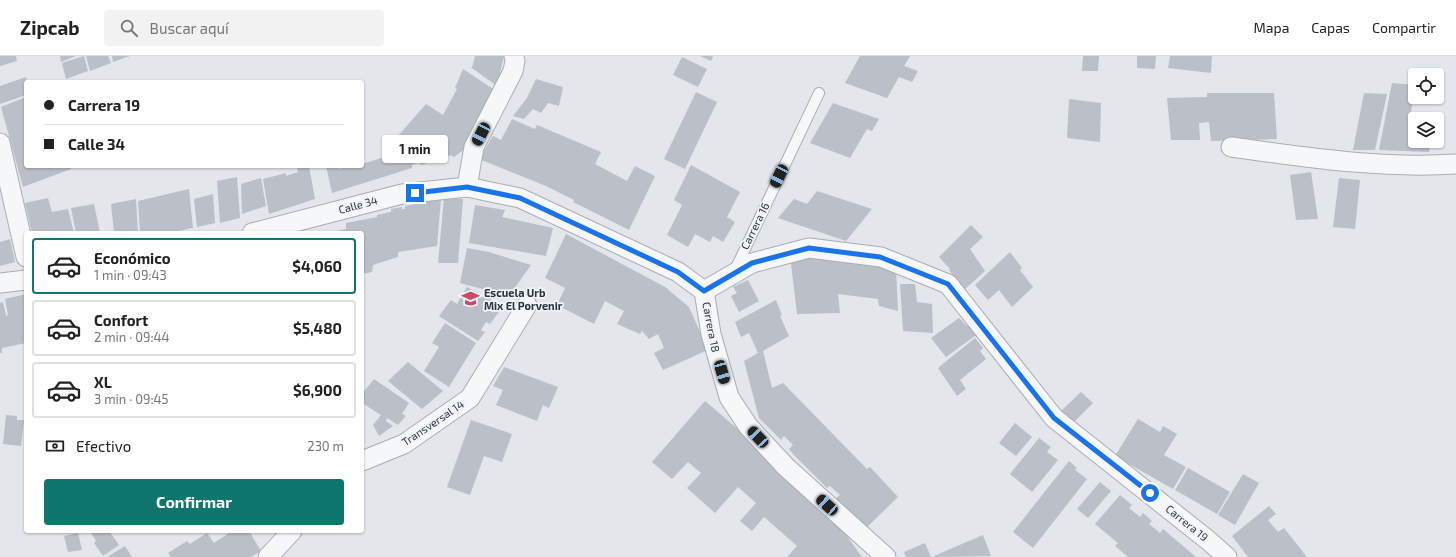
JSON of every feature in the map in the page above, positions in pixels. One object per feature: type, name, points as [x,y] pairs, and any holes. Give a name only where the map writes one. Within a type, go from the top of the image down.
[{"type":"street","points":[[467,187],[474,147],[513,70],[515,61],[514,56]]},
{"type":"street","points":[[0,143],[24,248]]},
{"type":"street","points":[[1230,147],[1335,161],[1419,166],[1456,164]]},
{"type":"street","name":"Calle 34","points":[[260,231],[402,194],[467,187]]},
{"type":"street","name":"Carrera 18","points":[[467,187],[520,198],[678,272],[704,291],[711,334],[729,397],[748,426],[786,467],[886,557]]},
{"type":"street","name":"Carrera 19","points":[[733,274],[752,263],[809,248],[880,257],[948,284],[1054,418],[1227,557]]},
{"type":"street","points":[[704,291],[733,274]]},
{"type":"street","points":[[0,283],[24,280]]},
{"type":"street","name":"Transversal 14","points":[[364,460],[380,452],[404,444],[470,398],[527,305]]},
{"type":"street","points":[[268,557],[290,533]]},
{"type":"lane","name":"Carrera 16","points":[[733,274],[819,93]]},
{"type":"building","points":[[0,56],[16,56],[17,61],[0,66]]},
{"type":"building","points":[[60,56],[76,56],[61,62]]},
{"type":"building","points":[[84,56],[88,71],[66,79],[62,63]]},
{"type":"building","points":[[86,56],[108,56],[111,63],[90,71]]},
{"type":"building","points":[[112,56],[130,56],[113,62]]},
{"type":"building","points":[[475,56],[504,56],[497,86],[472,68]]},
{"type":"building","points":[[700,56],[713,56],[711,61]]},
{"type":"building","points":[[860,56],[910,56],[904,66],[918,71],[912,82],[899,77],[887,98],[845,83]]},
{"type":"building","points":[[1083,56],[1099,56],[1098,71],[1082,71]]},
{"type":"building","points":[[1137,56],[1156,56],[1155,69],[1137,68]]},
{"type":"building","points":[[1170,56],[1212,56],[1211,73],[1168,68]]},
{"type":"building","points":[[682,57],[707,69],[698,87],[673,75]]},
{"type":"building","points":[[463,69],[496,91],[465,149],[454,157],[451,155],[421,165],[420,162],[412,165],[412,168],[332,193],[326,168],[364,168],[364,163],[391,155],[392,159],[416,153],[397,137],[426,104],[443,115],[457,89],[455,88]]},
{"type":"building","points":[[26,77],[27,80],[24,80],[24,96],[0,104],[0,86]]},
{"type":"building","points":[[536,79],[563,87],[559,106],[548,103],[541,113],[533,109],[524,119],[513,116],[527,98]]},
{"type":"building","points":[[1392,83],[1408,84],[1408,104],[1412,104],[1411,112],[1408,112],[1408,148],[1430,148],[1429,152],[1379,150]]},
{"type":"building","points":[[696,92],[717,102],[685,169],[664,159]]},
{"type":"building","points":[[1207,93],[1274,93],[1277,139],[1211,141],[1209,122],[1199,123],[1200,140],[1171,140],[1167,98],[1207,97]]},
{"type":"building","points":[[1364,93],[1387,94],[1375,150],[1353,150]]},
{"type":"building","points":[[24,98],[24,168],[71,169],[23,187],[1,107]]},
{"type":"building","points":[[1069,99],[1101,103],[1100,142],[1067,138]]},
{"type":"building","points":[[833,103],[879,119],[872,131],[867,129],[850,158],[810,143]]},
{"type":"building","points":[[512,119],[535,129],[537,125],[601,152],[595,164],[627,181],[635,166],[655,176],[629,230],[573,202],[574,200],[546,186],[479,159],[493,136],[501,140]]},
{"type":"building","points":[[691,165],[740,192],[727,217],[735,222],[723,242],[713,236],[710,242],[695,234],[688,247],[667,235],[682,205],[674,200]]},
{"type":"building","points":[[297,168],[309,168],[315,199],[269,214],[263,179],[286,173],[286,176],[298,172]]},
{"type":"building","points":[[1311,172],[1318,219],[1296,220],[1290,175]]},
{"type":"building","points":[[237,177],[240,218],[220,223],[217,181]]},
{"type":"building","points":[[261,178],[266,206],[242,214],[241,184]]},
{"type":"building","points":[[1339,178],[1360,180],[1355,229],[1333,227]]},
{"type":"building","points":[[189,189],[193,228],[178,231],[140,231],[138,201]]},
{"type":"building","points":[[817,191],[872,209],[846,241],[778,218],[794,199],[807,204]]},
{"type":"building","points":[[213,194],[215,223],[197,227],[194,199]]},
{"type":"building","points":[[48,198],[52,212],[68,209],[74,231],[32,231],[25,203]]},
{"type":"building","points":[[444,198],[463,199],[458,263],[438,263]]},
{"type":"building","points":[[136,199],[138,231],[114,231],[111,204]]},
{"type":"building","points":[[441,199],[437,246],[398,252],[398,257],[373,265],[372,272],[364,274],[364,231],[338,231],[346,229],[346,223],[377,217],[377,215],[391,212],[391,209],[402,207],[402,209],[405,209],[405,206]]},
{"type":"building","points":[[94,204],[100,231],[76,231],[71,208]]},
{"type":"building","points":[[475,205],[505,210],[502,217],[553,228],[546,256],[469,243]]},
{"type":"building","points":[[971,225],[983,237],[970,249],[985,271],[964,290],[949,270],[950,269],[939,257]]},
{"type":"building","points":[[566,234],[665,287],[689,307],[708,350],[663,370],[654,353],[664,348],[658,334],[649,339],[642,331],[640,334],[617,324],[624,311],[605,301],[594,324],[557,305],[565,288],[545,278]]},
{"type":"building","points":[[10,239],[15,262],[0,266],[0,242]]},
{"type":"building","points":[[467,248],[489,252],[531,265],[509,296],[460,283]]},
{"type":"building","points":[[1010,252],[1022,268],[1020,270],[1033,287],[1012,307],[999,290],[988,300],[975,285]]},
{"type":"building","points":[[790,255],[808,255],[896,269],[898,311],[879,306],[878,299],[838,294],[840,313],[797,314]]},
{"type":"building","points":[[748,280],[759,301],[739,312],[731,296],[737,293],[733,287]]},
{"type":"building","points":[[900,284],[915,284],[917,302],[932,304],[933,333],[903,331]]},
{"type":"building","points":[[467,287],[503,306],[490,324],[486,322],[481,330],[485,332],[478,341],[439,316],[451,300],[457,304]]},
{"type":"building","points":[[24,294],[24,343],[2,348],[2,353],[0,353],[0,303],[3,302],[6,316],[8,315],[5,299]]},
{"type":"building","points":[[776,300],[782,315],[780,316],[789,336],[763,351],[772,388],[783,383],[867,469],[870,467],[898,497],[864,530],[834,500],[840,495],[830,486],[827,488],[794,455],[789,449],[793,445],[784,436],[781,440],[759,418],[744,361],[758,353],[749,333],[741,337],[735,322]]},
{"type":"building","points":[[959,318],[967,326],[971,323],[979,333],[946,357],[931,338]]},
{"type":"building","points":[[445,323],[476,343],[449,387],[424,371],[439,347],[432,343]]},
{"type":"building","points":[[975,338],[983,348],[980,351],[986,359],[960,380],[966,389],[957,396],[938,368]]},
{"type":"building","points":[[408,362],[443,391],[422,409],[388,381]]},
{"type":"building","points":[[504,367],[558,387],[549,408],[543,405],[537,421],[496,405],[503,390],[493,386]]},
{"type":"building","points":[[374,379],[409,403],[402,414],[406,416],[398,425],[387,418],[386,421],[393,426],[379,436],[373,425],[381,415],[364,404],[364,392]]},
{"type":"building","points":[[1081,392],[1093,403],[1072,424],[1060,412]]},
{"type":"building","points":[[705,401],[739,430],[842,529],[862,557],[787,557],[797,546],[764,517],[752,531],[740,521],[756,503],[738,487],[715,513],[687,488],[701,473],[688,462],[672,479],[652,462]]},
{"type":"building","points":[[6,415],[17,416],[17,420],[24,420],[21,446],[3,444]]},
{"type":"building","points":[[1138,419],[1160,432],[1163,426],[1177,434],[1164,455],[1186,467],[1173,489],[1115,456]]},
{"type":"building","points":[[471,420],[512,434],[502,462],[484,456],[470,495],[447,487]]},
{"type":"building","points":[[1015,423],[1032,437],[1016,456],[999,443]]},
{"type":"building","points":[[1039,438],[1051,447],[1047,452],[1058,460],[1032,492],[1010,474]]},
{"type":"building","points":[[1069,461],[1077,468],[1075,470],[1087,479],[1033,548],[1013,532]]},
{"type":"building","points":[[1188,468],[1230,492],[1217,514],[1175,490]]},
{"type":"building","points":[[1243,474],[1259,483],[1235,525],[1218,515]]},
{"type":"building","points":[[1100,482],[1111,491],[1088,518],[1077,509]]},
{"type":"building","points":[[1120,495],[1132,505],[1129,508],[1140,517],[1143,513],[1152,521],[1149,524],[1160,533],[1163,529],[1196,557],[1128,557],[1115,546],[1118,543],[1095,524]]},
{"type":"building","points":[[1269,506],[1276,514],[1268,520],[1278,532],[1284,528],[1307,557],[1248,557],[1232,536]]},
{"type":"building","points":[[78,533],[82,550],[68,552],[64,536]]},
{"type":"building","points":[[91,533],[110,533],[119,545],[103,556],[94,543],[96,541]]},
{"type":"building","points":[[207,533],[214,543],[229,533],[250,533],[261,551],[251,557],[171,557],[168,553],[187,541],[190,544]]},
{"type":"building","points":[[983,535],[991,556],[932,557],[957,546]]},
{"type":"building","points":[[925,543],[931,557],[906,557],[904,552]]},
{"type":"building","points":[[125,546],[132,557],[107,557]]},
{"type":"place","name":"Escuela Urb Mix El Porvenir","points":[[471,299]]},
{"type":"route","points":[[415,193],[467,187],[520,198],[678,272],[704,291],[752,263],[809,248],[880,257],[948,284],[1054,418],[1150,493]]}]
